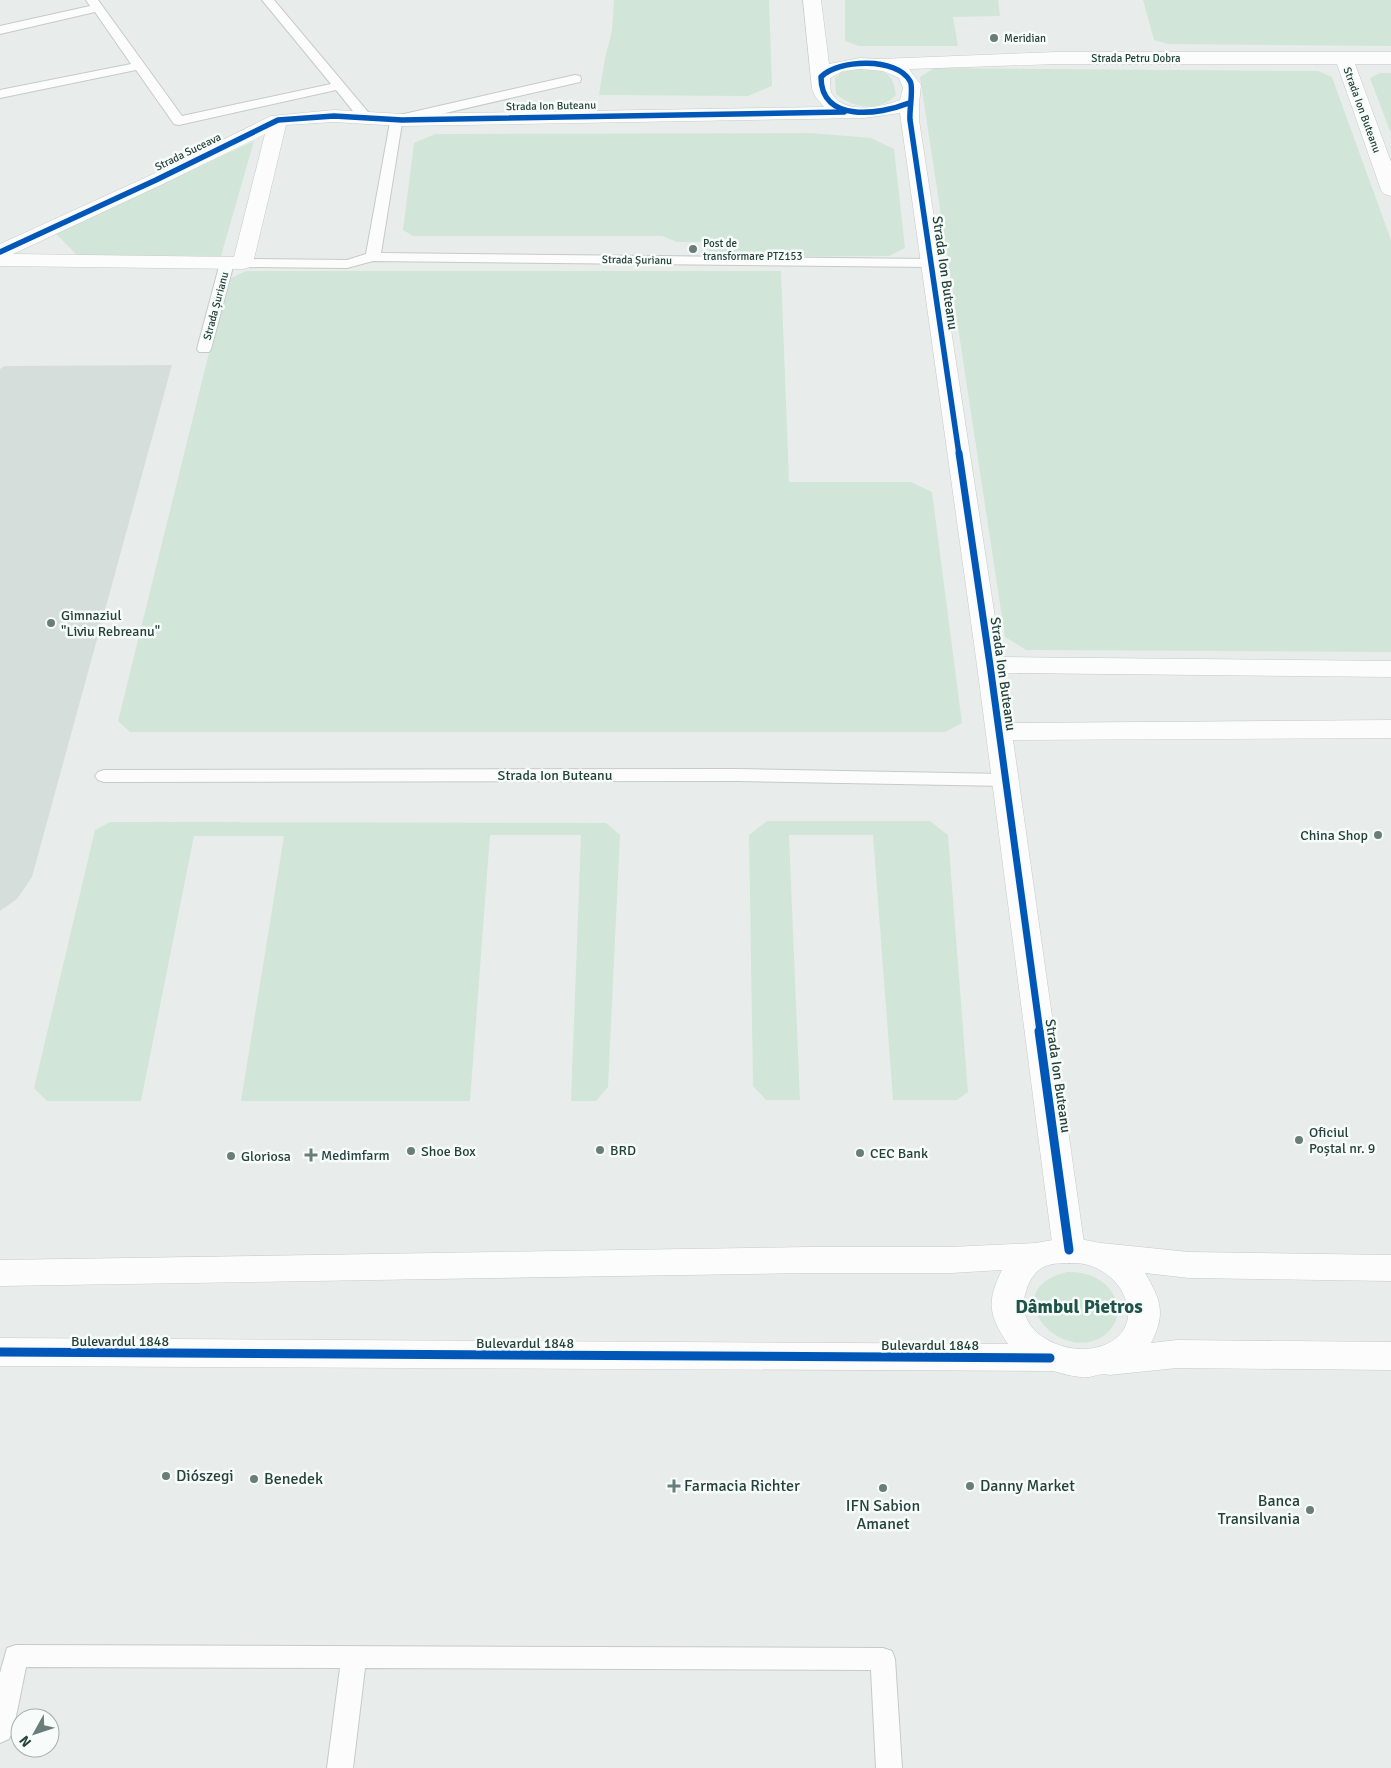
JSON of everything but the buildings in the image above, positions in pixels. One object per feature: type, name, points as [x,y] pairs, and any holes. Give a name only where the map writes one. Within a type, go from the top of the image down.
[{"type":"street","name":"Strada Ion Buteanu","points":[[812,0],[823,95],[830,103],[839,108],[856,112]]},
{"type":"street","name":"Strada Petru Dobra","points":[[882,64],[1056,58],[1391,58]]},
{"type":"street","name":"Strada Ion Buteanu","points":[[1344,58],[1391,190]]},
{"type":"street","name":"Strada Ion Buteanu","points":[[821,77],[829,70],[844,65],[863,63],[882,64],[901,70],[911,81],[912,94],[909,103],[930,263],[990,666],[1005,780],[1083,1252]]},
{"type":"street","name":"Strada Ion Buteanu","points":[[396,120],[856,112],[886,111],[909,103]]},
{"type":"street","name":"Strada Suceava","points":[[0,252],[156,180],[278,120],[334,116],[396,120]]},
{"type":"street","name":"Strada Șurianu","points":[[235,263],[278,120]]},
{"type":"street","points":[[0,260],[235,263]]},
{"type":"street","name":"Strada Ion Buteanu","points":[[990,666],[1391,669]]},
{"type":"street","name":"Strada Ion Buteanu","points":[[999,732],[1391,729]]},
{"type":"street","points":[[1083,1252],[1118,1265],[1134,1280],[1143,1300],[1146,1320],[1138,1338],[1124,1353],[1102,1362]]},
{"type":"street","points":[[0,1273],[781,1260],[951,1260],[1083,1252],[1189,1265],[1391,1268]]},
{"type":"street","points":[[1038,1256],[1020,1267],[1008,1289],[1006,1308],[1014,1328],[1032,1347],[1050,1358],[1076,1364],[1177,1354],[1391,1356]]},
{"type":"street","name":"Bulevardul 1848","points":[[0,1352],[1050,1358]]},
{"type":"lane","points":[[268,0],[339,86],[362,118]]},
{"type":"lane","points":[[0,30],[95,4],[179,121],[339,86]]},
{"type":"lane","points":[[0,94],[139,66]]},
{"type":"lane","name":"Strada Suceava","points":[[396,120],[575,79]]},
{"type":"lane","points":[[373,257],[396,120]]},
{"type":"lane","name":"Strada Șurianu","points":[[204,348],[235,263],[347,264],[373,257],[930,263]]},
{"type":"lane","name":"Strada Ion Buteanu","points":[[104,776],[736,775],[1005,780]]},
{"type":"lane","points":[[0,1731],[16,1656],[883,1659],[889,1768]]},
{"type":"lane","points":[[340,1768],[354,1658]]},
{"type":"shaded area","name":"Gimnaziul \"Liviu Rebreanu\"","points":[[172,365],[32,877],[17,899],[0,911],[0,369],[5,366]]},
{"type":"green space","points":[[614,0],[769,0],[772,86],[748,96],[599,95],[612,31]]},
{"type":"green space","points":[[845,0],[998,0],[1000,16],[953,17],[958,46],[859,46],[845,41]]},
{"type":"green space","points":[[1143,0],[1391,0],[1391,46],[1168,44],[1154,40]]},
{"type":"green space","points":[[864,68],[887,74],[893,82],[896,95],[882,104],[866,107],[850,103],[836,94],[835,78],[842,72]]},
{"type":"green space","points":[[934,68],[1318,71],[1332,77],[1391,240],[1391,652],[1026,650],[1005,637],[920,77]]},
{"type":"green space","points":[[1380,73],[1391,73],[1391,134],[1370,78]]},
{"type":"green space","points":[[811,133],[871,138],[894,149],[905,248],[889,256],[709,257],[709,242],[677,242],[662,236],[413,236],[403,230],[414,143],[435,134]]},
{"type":"green space","points":[[254,141],[221,256],[77,255],[55,233]]},
{"type":"green space","points":[[246,271],[781,271],[789,482],[911,482],[932,492],[962,723],[945,732],[130,732],[118,721],[227,280]]},
{"type":"green space","points":[[767,821],[930,821],[948,835],[968,1092],[957,1100],[893,1100],[873,835],[789,835],[800,1100],[766,1100],[753,1086],[749,835]]},
{"type":"green space","points":[[110,822],[606,823],[620,835],[608,1087],[596,1101],[571,1101],[581,835],[490,835],[470,1101],[241,1101],[284,836],[194,836],[141,1101],[47,1101],[34,1088],[95,830]]},
{"type":"green space","points":[[1067,1272],[1082,1273],[1103,1282],[1113,1294],[1116,1302],[1118,1309],[1114,1324],[1109,1331],[1092,1341],[1074,1342],[1057,1336],[1043,1324],[1035,1310],[1035,1295],[1045,1282]]},
{"type":"cycle path","points":[[909,103],[877,112],[864,113],[841,109],[831,104],[824,96],[821,77],[828,71],[848,64],[886,65],[906,74],[912,85],[909,104],[910,120],[990,665],[1069,1250]]},
{"type":"cycle path","points":[[0,252],[156,180],[278,120],[334,116],[402,120],[844,112]]},
{"type":"cycle path","points":[[0,1352],[1050,1358]]},
{"type":"place","name":"Meridian","points":[[994,38]]},
{"type":"place","name":"Post de transformare PTZ153","points":[[693,249]]},
{"type":"place","name":"Gimnaziul \"Liviu Rebreanu\"","points":[[51,623]]},
{"type":"place","name":"China Shop","points":[[1378,835]]},
{"type":"place","name":"Oficiul Poștal nr. 9","points":[[1299,1140]]},
{"type":"place","name":"BRD","points":[[600,1150]]},
{"type":"place","name":"Shoe Box","points":[[411,1151]]},
{"type":"place","name":"CEC Bank","points":[[860,1153]]},
{"type":"place","name":"Medimfarm","points":[[311,1155]]},
{"type":"place","name":"Gloriosa","points":[[231,1156]]},
{"type":"place","name":"Diószegi","points":[[166,1476]]},
{"type":"place","name":"Benedek","points":[[254,1479]]},
{"type":"place","name":"Farmacia Richter","points":[[674,1486]]},
{"type":"place","name":"Danny Market","points":[[970,1486]]},
{"type":"place","name":"IFN Sabion Amanet","points":[[883,1488]]},
{"type":"place","name":"Banca Transilvania","points":[[1310,1510]]},
{"type":"district","name":"Dâmbul Pietros","points":[[1079,1307]]}]
